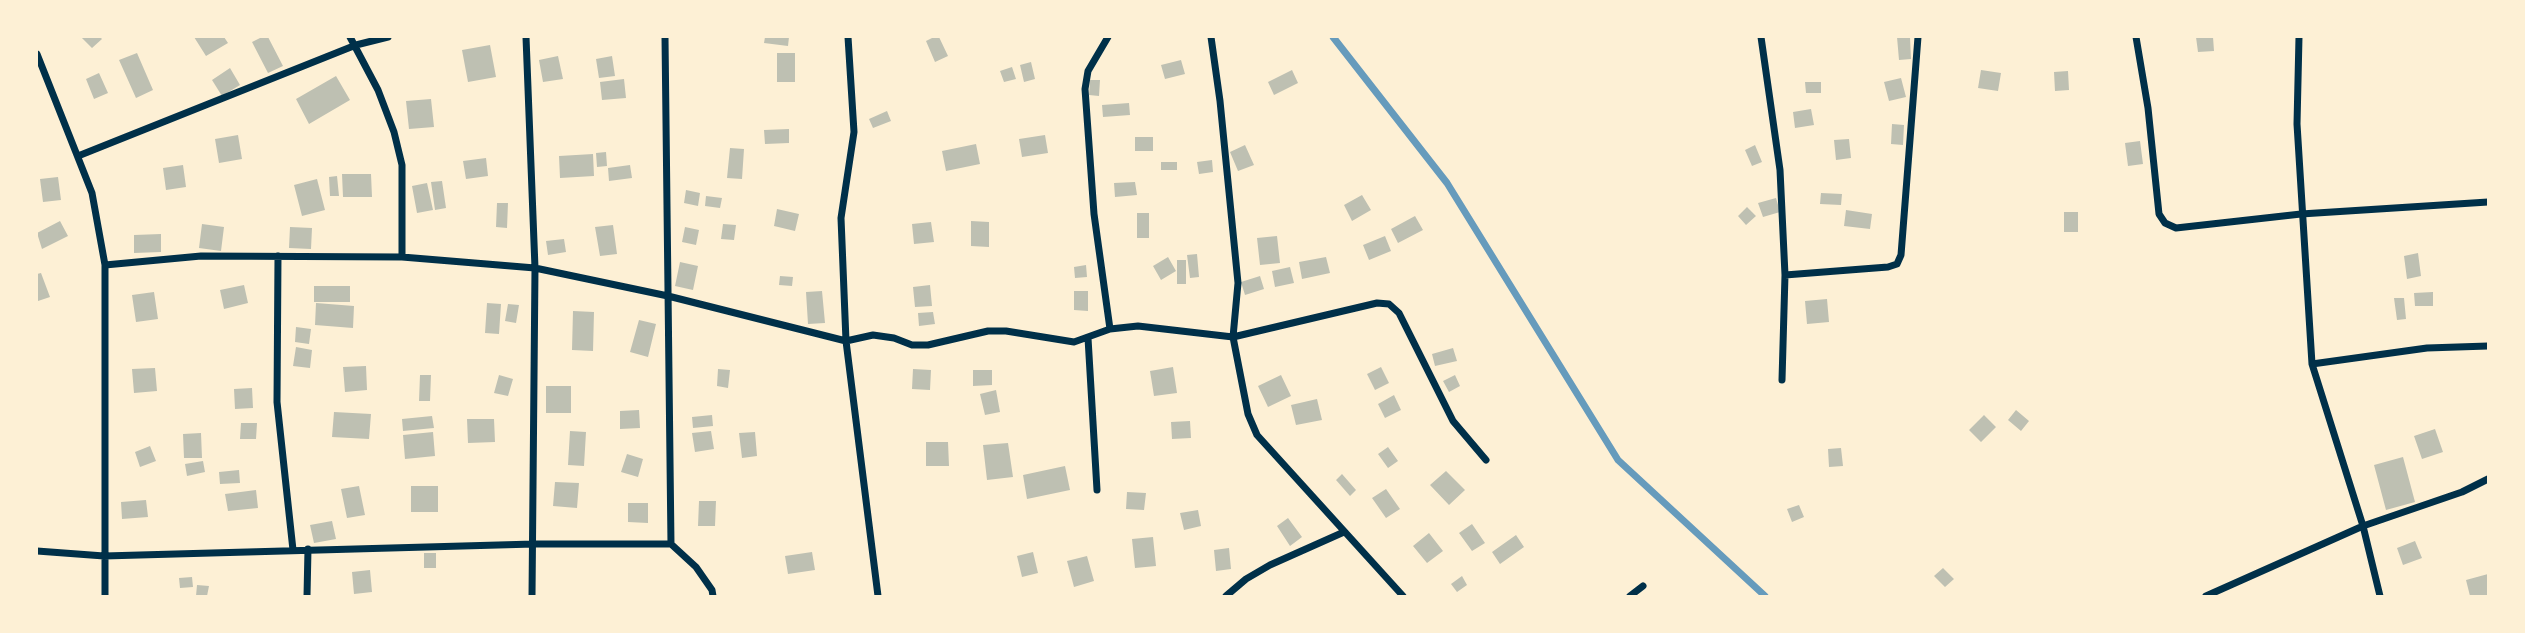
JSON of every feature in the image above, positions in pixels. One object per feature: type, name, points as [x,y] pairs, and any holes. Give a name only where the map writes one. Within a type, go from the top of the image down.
[{"type":"street","points":[[350,37],[390,121],[401,165],[402,257]]},
{"type":"street","points":[[78,156],[356,45],[388,37]]},
{"type":"street","points":[[526,37],[535,268],[532,596]]},
{"type":"street","points":[[665,37],[671,544]]},
{"type":"street","points":[[848,37],[854,132],[841,218],[846,341],[878,596]]},
{"type":"street","points":[[1108,37],[1088,71],[1085,89],[1094,214],[1110,329]]},
{"type":"street","points":[[1211,37],[1238,283],[1233,337],[1248,414],[1258,435],[1403,596]]},
{"type":"street","points":[[1761,37],[1780,170],[1785,275],[1782,380]]},
{"type":"street","points":[[1785,275],[1888,267],[1897,264],[1901,255],[1917,37]]},
{"type":"street","points":[[2136,37],[2148,108],[2160,214],[2165,223],[2176,228],[2301,214],[2488,202]]},
{"type":"street","points":[[2299,37],[2297,124],[2312,364],[2363,526],[2381,596]]},
{"type":"street","points":[[37,54],[92,193],[105,265],[105,596]]},
{"type":"street","points":[[105,265],[201,256],[278,256],[402,257],[535,268],[668,296],[846,341],[873,335],[894,338],[912,345],[928,345],[988,331],[1006,331],[1074,342],[1110,329],[1138,326],[1233,337],[1377,303],[1389,304],[1399,313],[1453,421],[1486,460]]},
{"type":"street","points":[[278,256],[277,402],[293,550]]},
{"type":"street","points":[[1088,338],[1097,490]]},
{"type":"street","points":[[2312,364],[2427,348],[2488,346]]},
{"type":"street","points":[[2206,596],[2363,526],[2462,492],[2488,479]]},
{"type":"street","points":[[1226,596],[1246,579],[1270,565],[1344,532]]},
{"type":"street","points":[[37,551],[104,556],[534,544],[671,544],[696,567],[713,596]]},
{"type":"street","points":[[307,596],[308,549]]},
{"type":"street","points":[[1630,596],[1643,586]]},
{"type":"building","points":[[81,37],[100,37],[102,39],[92,48]]},
{"type":"building","points":[[194,37],[224,37],[228,43],[206,56]]},
{"type":"building","points":[[268,37],[283,66],[268,73],[252,42]]},
{"type":"building","points":[[765,37],[789,37],[788,46],[764,43]]},
{"type":"building","points":[[939,37],[948,56],[935,62],[926,41]]},
{"type":"building","points":[[1897,37],[1910,37],[1911,59],[1899,60]]},
{"type":"building","points":[[2196,37],[2213,37],[2214,51],[2198,52]]},
{"type":"building","points":[[490,45],[496,77],[468,82],[462,50]]},
{"type":"building","points":[[137,53],[153,90],[136,98],[119,60]]},
{"type":"building","points":[[777,53],[795,53],[795,82],[777,82]]},
{"type":"building","points":[[558,56],[563,79],[543,82],[539,60]]},
{"type":"building","points":[[612,56],[615,76],[599,78],[596,59]]},
{"type":"building","points":[[1181,60],[1185,74],[1165,79],[1161,65]]},
{"type":"building","points":[[1031,62],[1035,79],[1024,82],[1020,65]]},
{"type":"building","points":[[1012,67],[1016,79],[1004,82],[1000,71]]},
{"type":"building","points":[[230,68],[240,85],[222,96],[212,80]]},
{"type":"building","points":[[1292,70],[1298,83],[1274,95],[1268,82]]},
{"type":"building","points":[[1981,70],[2001,73],[1998,91],[1978,88]]},
{"type":"building","points":[[2068,71],[2069,90],[2055,91],[2054,72]]},
{"type":"building","points":[[99,73],[108,93],[94,99],[86,79]]},
{"type":"building","points":[[336,76],[350,100],[309,124],[296,99]]},
{"type":"building","points":[[1901,78],[1906,97],[1889,101],[1884,82]]},
{"type":"building","points":[[624,79],[626,98],[602,100],[600,82]]},
{"type":"building","points":[[1090,80],[1100,80],[1099,96],[1089,95]]},
{"type":"building","points":[[1805,82],[1821,82],[1821,93],[1806,93]]},
{"type":"building","points":[[431,99],[434,127],[409,129],[406,101]]},
{"type":"building","points":[[1129,103],[1130,115],[1103,117],[1102,105]]},
{"type":"building","points":[[1811,109],[1814,125],[1795,128],[1793,112]]},
{"type":"building","points":[[887,111],[891,121],[873,128],[869,119]]},
{"type":"building","points":[[1892,124],[1904,125],[1903,145],[1891,144]]},
{"type":"building","points":[[789,129],[789,143],[765,144],[764,130]]},
{"type":"building","points":[[238,135],[242,159],[219,163],[215,139]]},
{"type":"building","points":[[1045,135],[1048,153],[1022,157],[1019,139]]},
{"type":"building","points":[[1135,137],[1153,137],[1153,151],[1135,151]]},
{"type":"building","points":[[1849,139],[1851,158],[1836,160],[1834,140]]},
{"type":"building","points":[[2140,141],[2143,164],[2128,166],[2125,143]]},
{"type":"building","points":[[976,144],[980,164],[946,171],[942,151]]},
{"type":"building","points":[[1245,145],[1254,165],[1238,171],[1230,152]]},
{"type":"building","points":[[1755,145],[1762,162],[1752,166],[1745,150]]},
{"type":"building","points":[[730,148],[744,149],[742,179],[727,178]]},
{"type":"building","points":[[606,152],[607,166],[597,167],[596,153]]},
{"type":"building","points":[[593,154],[594,176],[560,178],[559,156]]},
{"type":"building","points":[[486,158],[488,176],[466,179],[463,161]]},
{"type":"building","points":[[1212,160],[1213,172],[1199,174],[1197,162]]},
{"type":"building","points":[[1161,162],[1177,162],[1177,170],[1161,170]]},
{"type":"building","points":[[183,165],[186,187],[166,190],[163,168]]},
{"type":"building","points":[[630,165],[632,178],[609,181],[608,168]]},
{"type":"building","points":[[342,174],[371,174],[372,197],[343,197]]},
{"type":"building","points":[[337,176],[339,196],[330,196],[329,177]]},
{"type":"building","points":[[58,177],[61,200],[43,202],[40,179]]},
{"type":"building","points":[[317,179],[325,210],[302,216],[294,185]]},
{"type":"building","points":[[442,181],[446,208],[435,210],[431,182]]},
{"type":"building","points":[[1135,182],[1137,195],[1115,197],[1114,183]]},
{"type":"building","points":[[427,183],[433,210],[417,213],[412,186]]},
{"type":"building","points":[[686,190],[700,193],[698,206],[684,203]]},
{"type":"building","points":[[1821,193],[1842,194],[1841,205],[1820,204]]},
{"type":"building","points":[[1362,195],[1371,210],[1352,221],[1344,205]]},
{"type":"building","points":[[706,196],[722,198],[720,208],[705,206]]},
{"type":"building","points":[[1776,198],[1780,212],[1763,217],[1758,203]]},
{"type":"building","points":[[497,203],[508,203],[507,228],[496,227]]},
{"type":"building","points":[[1747,207],[1756,216],[1746,225],[1738,216]]},
{"type":"building","points":[[777,209],[799,214],[795,231],[774,226]]},
{"type":"building","points":[[1846,210],[1872,214],[1870,229],[1844,226]]},
{"type":"building","points":[[2064,212],[2078,212],[2078,232],[2064,232]]},
{"type":"building","points":[[1137,213],[1149,213],[1149,238],[1137,238]]},
{"type":"building","points":[[1415,216],[1423,230],[1398,243],[1391,229]]},
{"type":"building","points":[[60,221],[68,236],[42,249],[37,233]]},
{"type":"building","points":[[971,221],[989,222],[989,247],[971,246]]},
{"type":"building","points":[[931,222],[934,242],[914,244],[912,224]]},
{"type":"building","points":[[202,224],[224,227],[221,251],[199,248]]},
{"type":"building","points":[[723,224],[736,225],[734,240],[721,239]]},
{"type":"building","points":[[613,225],[617,254],[600,256],[595,227]]},
{"type":"building","points":[[290,227],[312,228],[311,249],[289,248]]},
{"type":"building","points":[[685,227],[699,230],[696,245],[682,242]]},
{"type":"building","points":[[161,234],[161,252],[134,253],[134,235]]},
{"type":"building","points":[[1277,236],[1280,263],[1260,265],[1257,238]]},
{"type":"building","points":[[1385,236],[1391,251],[1369,260],[1363,245]]},
{"type":"building","points":[[564,239],[566,252],[548,255],[546,241]]},
{"type":"building","points":[[2418,253],[2421,276],[2407,279],[2404,256]]},
{"type":"building","points":[[1197,254],[1199,277],[1190,278],[1187,255]]},
{"type":"building","points":[[1168,257],[1176,271],[1161,280],[1153,266]]},
{"type":"building","points":[[1326,257],[1330,273],[1302,279],[1299,262]]},
{"type":"building","points":[[1177,260],[1186,260],[1186,284],[1177,284]]},
{"type":"building","points":[[680,262],[698,266],[693,290],[675,286]]},
{"type":"building","points":[[1086,265],[1087,277],[1075,278],[1074,267]]},
{"type":"building","points":[[1290,267],[1294,283],[1275,287],[1272,271]]},
{"type":"building","points":[[41,273],[50,297],[38,301],[37,274]]},
{"type":"building","points":[[780,276],[793,277],[792,286],[779,285]]},
{"type":"building","points":[[1260,276],[1264,289],[1245,295],[1241,282]]},
{"type":"building","points":[[244,285],[248,303],[224,309],[220,290]]},
{"type":"building","points":[[930,285],[932,306],[915,307],[913,287]]},
{"type":"building","points":[[314,286],[350,286],[350,302],[314,302]]},
{"type":"building","points":[[822,291],[825,323],[808,324],[806,292]]},
{"type":"building","points":[[1074,291],[1088,291],[1088,311],[1074,310]]},
{"type":"building","points":[[154,292],[158,319],[136,322],[132,295]]},
{"type":"building","points":[[2433,292],[2433,306],[2415,306],[2414,293]]},
{"type":"building","points":[[2394,298],[2404,298],[2406,319],[2397,320]]},
{"type":"building","points":[[1827,299],[1829,322],[1807,324],[1805,301]]},
{"type":"building","points":[[316,303],[354,306],[353,328],[315,325]]},
{"type":"building","points":[[487,303],[501,304],[499,334],[485,333]]},
{"type":"building","points":[[508,304],[519,305],[516,323],[505,321]]},
{"type":"building","points":[[573,311],[594,312],[593,351],[572,350]]},
{"type":"building","points":[[933,312],[935,324],[919,326],[918,313]]},
{"type":"building","points":[[639,320],[656,324],[648,357],[630,352]]},
{"type":"building","points":[[296,327],[311,329],[309,344],[295,342]]},
{"type":"building","points":[[296,347],[312,350],[310,368],[293,366]]},
{"type":"building","points":[[1453,348],[1457,361],[1435,366],[1432,354]]},
{"type":"building","points":[[366,366],[367,390],[345,392],[343,367]]},
{"type":"building","points":[[1173,367],[1177,393],[1154,396],[1150,371]]},
{"type":"building","points":[[1381,367],[1389,383],[1375,390],[1367,374]]},
{"type":"building","points":[[155,368],[157,391],[134,393],[132,369]]},
{"type":"building","points":[[718,369],[730,370],[728,388],[717,386]]},
{"type":"building","points":[[913,369],[931,370],[930,390],[912,389]]},
{"type":"building","points":[[973,370],[992,370],[992,385],[973,386]]},
{"type":"building","points":[[420,375],[431,375],[430,401],[419,401]]},
{"type":"building","points":[[499,375],[513,379],[508,396],[494,393]]},
{"type":"building","points":[[1281,375],[1291,396],[1268,407],[1258,386]]},
{"type":"building","points":[[1455,375],[1460,386],[1449,392],[1443,381]]},
{"type":"building","points":[[546,386],[571,386],[571,413],[546,413]]},
{"type":"building","points":[[252,388],[253,408],[235,409],[234,389]]},
{"type":"building","points":[[996,390],[1000,412],[985,415],[980,394]]},
{"type":"building","points":[[1394,395],[1401,410],[1385,418],[1378,404]]},
{"type":"building","points":[[1317,399],[1322,420],[1296,425],[1291,405]]},
{"type":"building","points":[[639,410],[640,428],[620,429],[620,411]]},
{"type":"building","points":[[2016,410],[2029,421],[2021,431],[2008,420]]},
{"type":"building","points":[[334,412],[371,414],[369,439],[332,437]]},
{"type":"building","points":[[712,415],[713,426],[693,428],[692,417]]},
{"type":"building","points":[[1984,415],[1996,427],[1981,442],[1969,430]]},
{"type":"building","points":[[432,416],[434,428],[403,431],[402,419]]},
{"type":"building","points":[[467,419],[494,419],[495,442],[468,443]]},
{"type":"building","points":[[1190,421],[1191,438],[1172,439],[1171,422]]},
{"type":"building","points":[[241,423],[257,423],[256,439],[240,439]]},
{"type":"building","points":[[2435,429],[2443,452],[2422,459],[2414,436]]},
{"type":"building","points":[[570,431],[586,432],[584,466],[568,465]]},
{"type":"building","points":[[711,431],[714,449],[695,452],[692,433]]},
{"type":"building","points":[[433,432],[435,456],[405,459],[403,435]]},
{"type":"building","points":[[755,432],[757,456],[742,458],[739,433]]},
{"type":"building","points":[[201,433],[202,458],[184,458],[183,434]]},
{"type":"building","points":[[926,442],[948,442],[949,466],[926,466]]},
{"type":"building","points":[[1008,443],[1013,477],[987,480],[983,445]]},
{"type":"building","points":[[150,446],[156,461],[140,467],[135,452]]},
{"type":"building","points":[[1388,447],[1398,461],[1388,468],[1378,454]]},
{"type":"building","points":[[1841,448],[1843,466],[1829,467],[1828,449]]},
{"type":"building","points":[[627,454],[643,459],[638,477],[621,472]]},
{"type":"building","points":[[2403,457],[2415,502],[2386,510],[2374,465]]},
{"type":"building","points":[[203,461],[205,472],[187,476],[185,464]]},
{"type":"building","points":[[1065,466],[1070,490],[1027,499],[1023,475]]},
{"type":"building","points":[[239,470],[240,483],[220,484],[219,472]]},
{"type":"building","points":[[1446,471],[1465,490],[1449,505],[1430,485]]},
{"type":"building","points":[[1342,474],[1356,490],[1350,496],[1336,480]]},
{"type":"building","points":[[555,482],[579,483],[577,508],[553,506]]},
{"type":"building","points":[[359,486],[365,515],[347,518],[341,489]]},
{"type":"building","points":[[411,486],[438,486],[438,512],[411,512]]},
{"type":"building","points":[[1386,489],[1400,509],[1386,518],[1372,498]]},
{"type":"building","points":[[256,490],[258,508],[228,511],[225,494]]},
{"type":"building","points":[[1127,492],[1146,493],[1144,510],[1126,509]]},
{"type":"building","points":[[146,500],[148,517],[122,519],[121,502]]},
{"type":"building","points":[[699,501],[716,501],[715,526],[698,526]]},
{"type":"building","points":[[628,503],[648,503],[648,523],[628,522]]},
{"type":"building","points":[[1799,505],[1804,517],[1792,522],[1787,509]]},
{"type":"building","points":[[1198,510],[1201,526],[1184,530],[1180,513]]},
{"type":"building","points":[[1288,518],[1302,537],[1290,546],[1277,526]]},
{"type":"building","points":[[332,521],[336,539],[314,543],[310,525]]},
{"type":"building","points":[[1472,524],[1485,543],[1472,551],[1459,533]]},
{"type":"building","points":[[1429,533],[1443,551],[1427,563],[1413,546]]},
{"type":"building","points":[[1516,535],[1524,547],[1500,564],[1492,552]]},
{"type":"building","points":[[1153,537],[1156,566],[1135,568],[1132,539]]},
{"type":"building","points":[[2415,541],[2422,558],[2403,565],[2397,548]]},
{"type":"building","points":[[1229,548],[1231,569],[1216,571],[1214,550]]},
{"type":"building","points":[[812,552],[815,570],[788,574],[785,556]]},
{"type":"building","points":[[1033,552],[1038,573],[1022,577],[1017,556]]},
{"type":"building","points":[[424,553],[436,553],[436,568],[424,568]]},
{"type":"building","points":[[1087,556],[1094,581],[1074,587],[1067,561]]},
{"type":"building","points":[[1943,568],[1954,579],[1945,587],[1934,576]]},
{"type":"building","points":[[370,570],[372,592],[354,594],[352,572]]},
{"type":"building","points":[[2488,574],[2488,596],[2470,596],[2466,580]]},
{"type":"building","points":[[1462,576],[1467,585],[1457,592],[1451,584]]},
{"type":"building","points":[[192,577],[193,587],[180,588],[179,578]]},
{"type":"building","points":[[197,585],[209,586],[207,596],[196,596]]},
{"type":"waterway","points":[[1333,37],[1447,183],[1618,460],[1765,596]]}]
